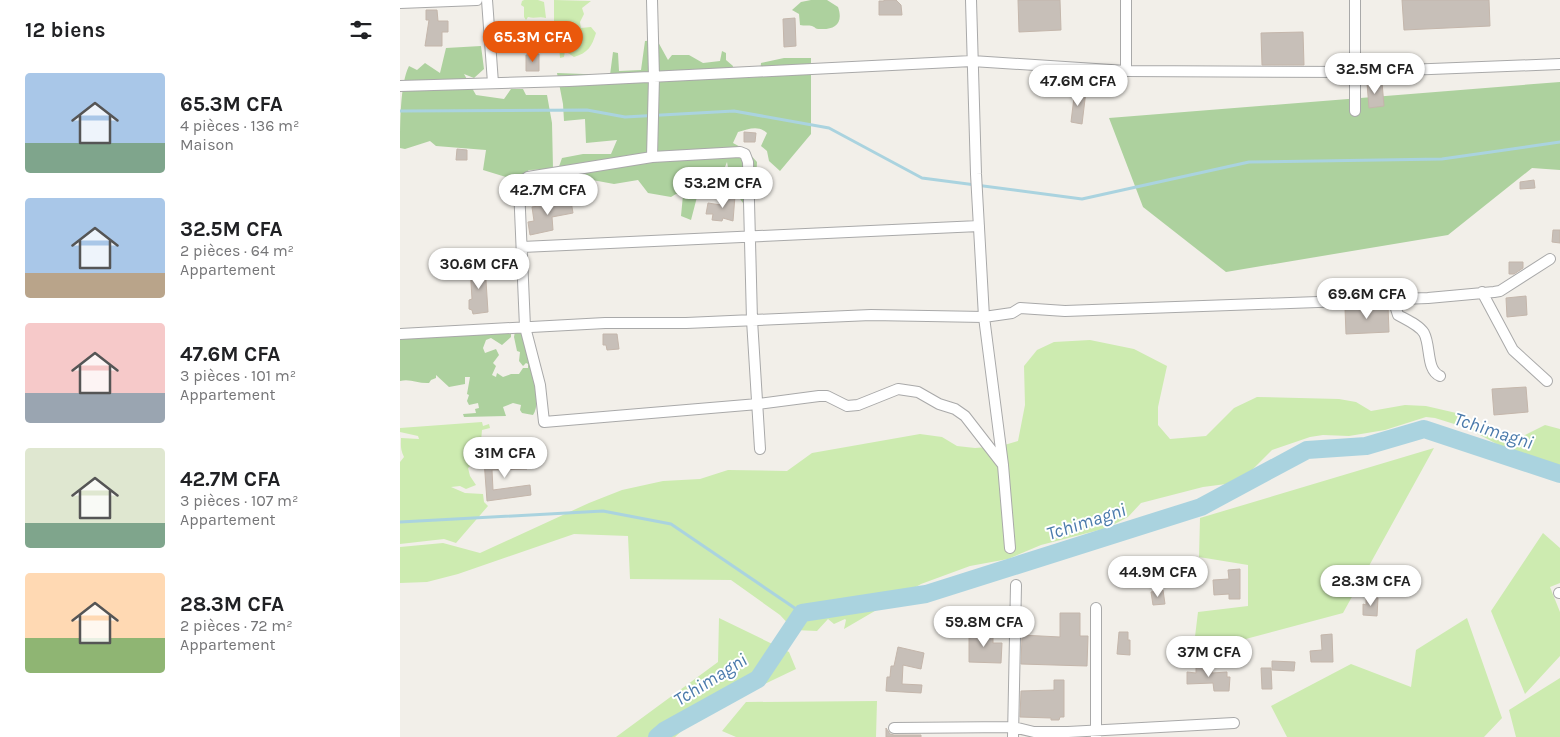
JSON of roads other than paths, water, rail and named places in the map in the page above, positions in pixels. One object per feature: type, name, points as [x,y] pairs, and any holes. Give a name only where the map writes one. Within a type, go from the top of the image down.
[{"type":"street","points":[[400,4],[476,0]]},
{"type":"street","points":[[487,0],[493,83]]},
{"type":"street","points":[[652,0],[654,77],[652,157]]},
{"type":"street","points":[[971,0],[984,318],[1003,465],[1010,548]]},
{"type":"street","points":[[1126,0],[1126,71]]},
{"type":"street","points":[[1355,0],[1355,111]]},
{"type":"street","points":[[400,86],[654,77],[972,61],[1126,71],[1355,72],[1560,64]]},
{"type":"street","points":[[760,449],[758,404],[752,320],[748,162],[745,154],[740,152],[652,157],[528,177],[522,181],[519,187],[525,288],[525,327],[540,385],[543,421],[546,424],[758,404],[819,396],[827,396],[847,406],[858,405],[898,389],[911,390],[939,404],[955,409],[965,416],[1003,465]]},
{"type":"street","points":[[522,247],[979,226]]},
{"type":"street","points":[[400,334],[606,323],[686,323],[871,316],[984,318],[1012,313],[1020,308],[1066,311],[1428,298],[1500,291],[1550,259]]},
{"type":"street","points":[[1482,292],[1513,350],[1548,381]]},
{"type":"street","points":[[1393,299],[1398,315],[1418,326],[1424,332],[1432,369],[1434,374],[1440,376]]},
{"type":"street","points":[[1013,732],[1016,585]]},
{"type":"street","points":[[1096,608],[1096,733]]},
{"type":"street","points":[[894,728],[933,732],[1096,733],[1234,724]]},
{"type":"waterway","points":[[400,111],[587,110],[625,117],[734,111],[829,128],[922,178],[1082,199],[1249,162],[1442,159],[1560,142]]},
{"type":"waterway","name":"Tchimagni","points":[[657,737],[664,731],[758,679],[802,613],[926,594],[1201,507],[1307,450],[1366,446],[1424,429],[1560,474]]},
{"type":"waterway","points":[[400,522],[603,511],[671,524],[802,613]]}]
